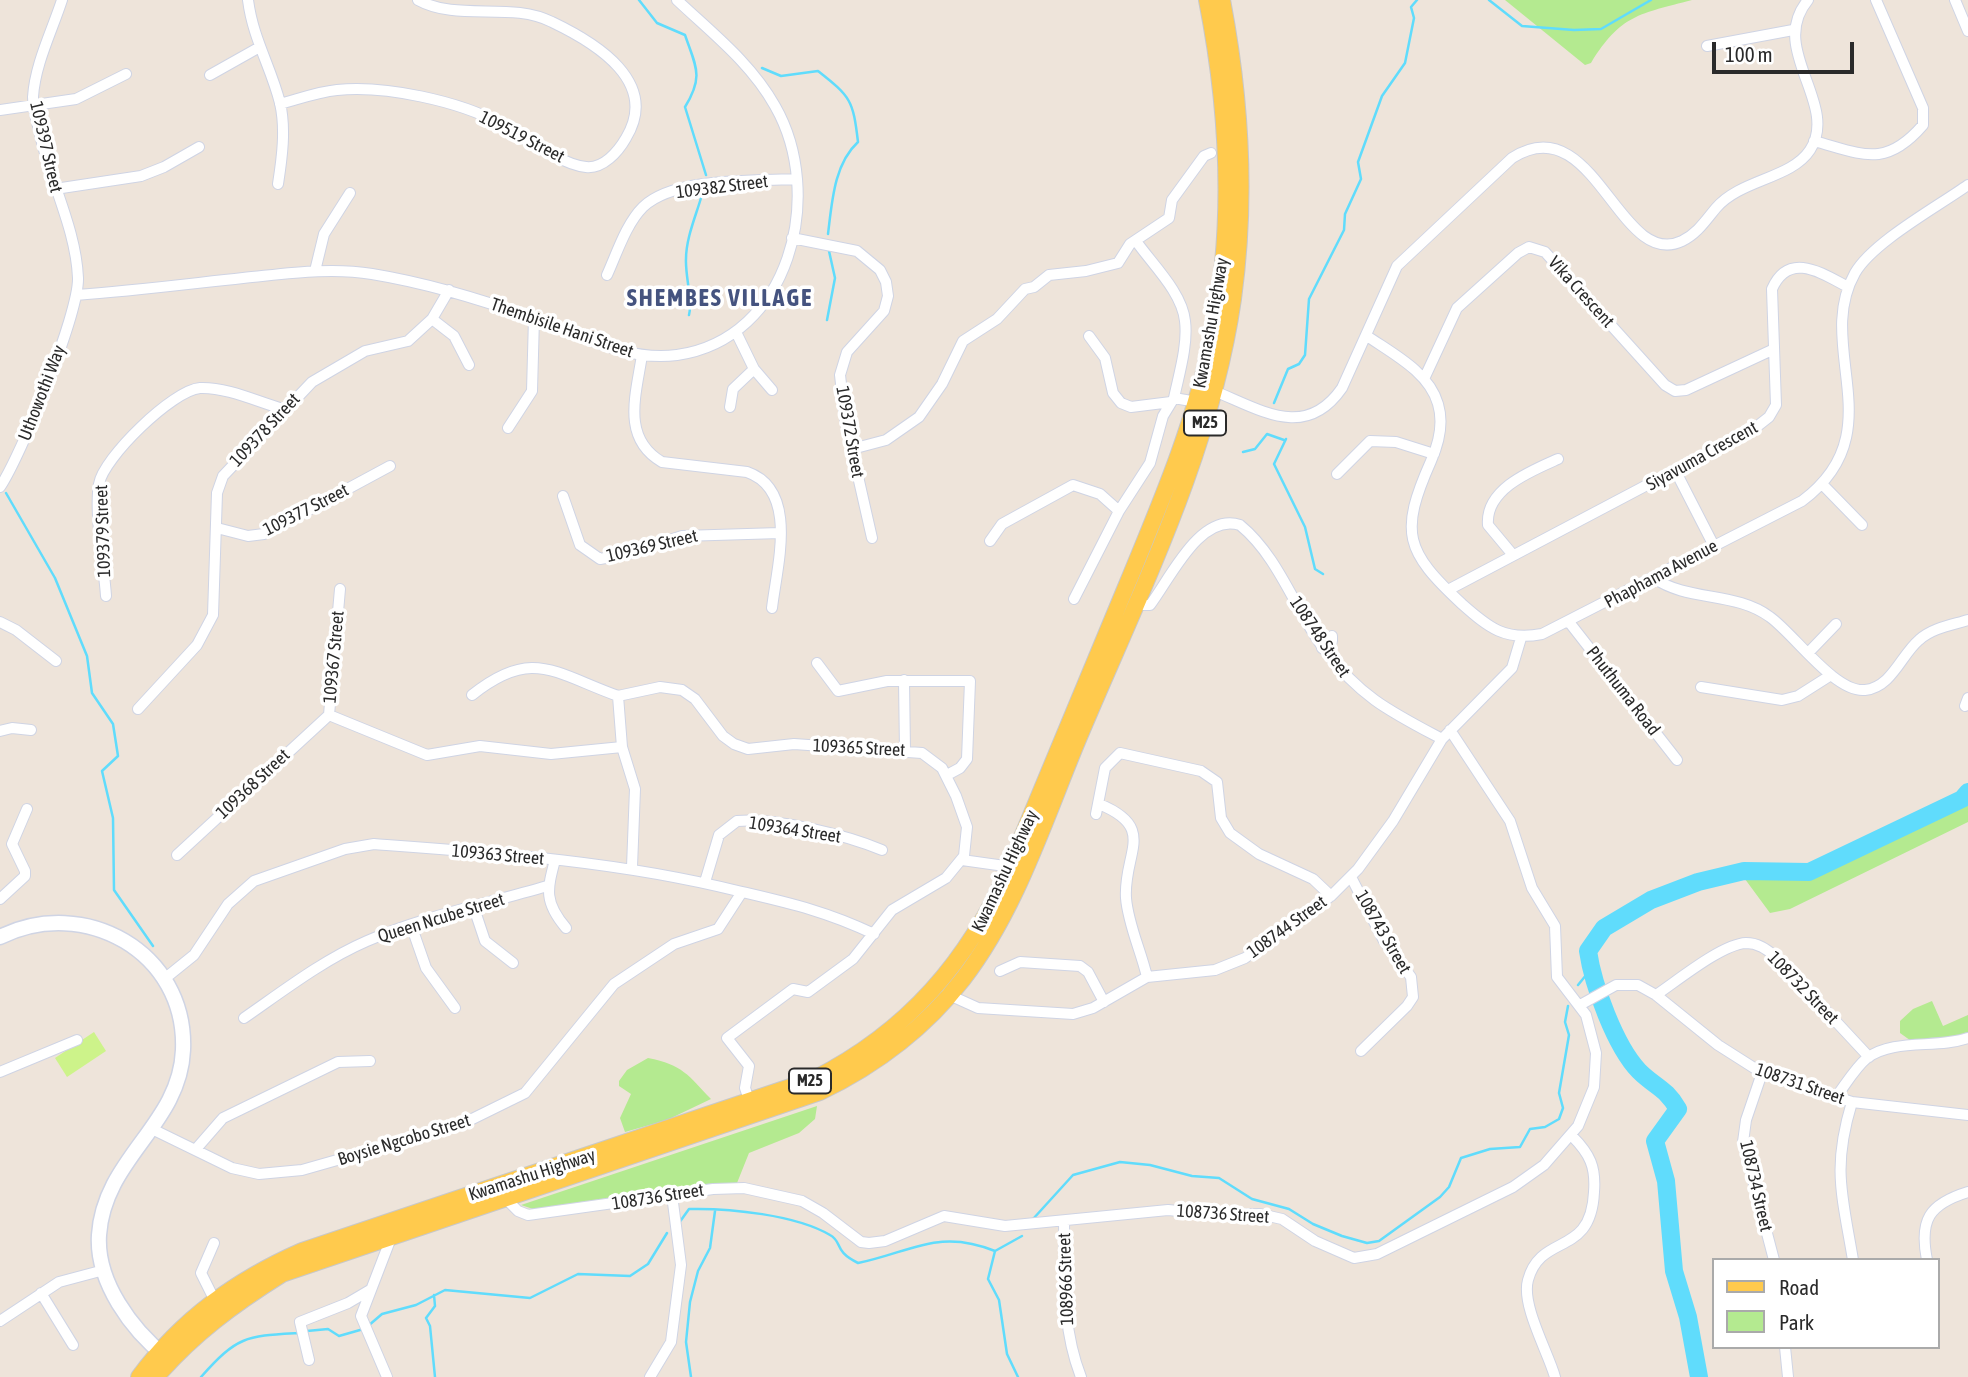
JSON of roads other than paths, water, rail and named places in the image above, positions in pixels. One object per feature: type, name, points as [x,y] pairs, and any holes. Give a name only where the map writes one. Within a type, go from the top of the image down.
[{"type":"main road","name":"Kwamashu Highway","points":[[1016,869],[1176,466],[1197,402],[1208,388],[1227,219],[1223,99],[1207,0]]},
{"type":"main road","name":"Kwamashu Highway","points":[[156,1377],[165,1356],[214,1299],[241,1281],[302,1251],[500,1193],[820,1092],[861,1070],[908,1037],[944,991],[1016,869],[1142,605],[1191,469],[1208,388],[1233,298],[1241,193],[1236,82],[1222,0]]},
{"type":"main road","name":"Kwamashu Highway","points":[[139,1377],[219,1314],[282,1274],[391,1238],[500,1193],[750,1103],[846,1063],[944,991]]},
{"type":"street","name":"109397 Street","points":[[62,0],[39,69],[33,104],[72,245],[78,278],[76,295]]},
{"type":"street","points":[[248,0],[258,48],[280,104],[284,150],[278,184]]},
{"type":"street","name":"109519 Street","points":[[280,104],[339,89],[400,93],[480,114],[567,161],[587,168],[602,164],[625,140],[634,115],[636,92],[621,68],[582,39],[532,14],[434,7],[418,0]]},
{"type":"street","name":"Thembisile Hani Street","points":[[76,295],[314,271],[367,273],[449,290],[534,318],[623,352],[642,355],[693,352],[708,348],[736,332],[760,312],[774,293],[792,238],[797,179],[795,152],[788,132],[760,82],[737,56],[677,0]]},
{"type":"street","points":[[1208,388],[1291,419],[1320,412],[1332,403],[1342,388],[1386,289],[1403,258],[1522,152],[1545,147],[1567,153],[1645,236],[1663,243],[1674,243],[1696,232],[1723,201],[1738,189],[1796,164],[1814,141],[1816,114],[1793,30],[1798,14],[1808,0]]},
{"type":"street","points":[[1814,141],[1868,156],[1883,156],[1923,125],[1923,108],[1876,0]]},
{"type":"street","points":[[1955,0],[1968,31]]},
{"type":"street","points":[[1707,46],[1793,30]]},
{"type":"street","points":[[210,75],[258,48]]},
{"type":"street","points":[[0,110],[76,99],[126,74]]},
{"type":"street","points":[[55,189],[141,176],[164,167],[199,146]]},
{"type":"street","points":[[852,449],[886,440],[919,417],[942,384],[963,341],[998,319],[1025,289],[1049,275],[1108,267],[1118,263],[1122,253],[1169,218],[1172,200],[1204,156],[1211,153]]},
{"type":"street","name":"109382 Street","points":[[607,275],[637,215],[658,197],[714,184],[797,179]]},
{"type":"street","name":"Phaphama Avenue","points":[[1521,638],[1542,634],[1569,622],[1802,501],[1822,484],[1837,463],[1846,436],[1849,400],[1843,322],[1848,287],[1871,253],[1968,185]]},
{"type":"street","points":[[314,271],[329,223],[350,193]]},
{"type":"street","name":"109372 Street","points":[[792,238],[858,251],[880,270],[886,282],[888,296],[884,311],[847,352],[842,364],[842,402],[872,538]]},
{"type":"street","points":[[1074,599],[1119,511],[1150,463],[1163,416],[1172,400],[1184,338],[1183,313],[1172,292],[1136,241]]},
{"type":"street","name":"Vika Crescent","points":[[1424,379],[1457,308],[1518,253],[1529,247],[1545,252],[1665,385],[1675,391],[1686,390],[1772,350]]},
{"type":"street","name":"Siyavuma Crescent","points":[[1448,590],[1755,428],[1774,411],[1772,289],[1779,279],[1798,267],[1809,267],[1848,287]]},
{"type":"street","name":"109378 Street","points":[[138,709],[197,645],[210,623],[215,605],[216,493],[223,476],[283,409],[329,370],[365,351],[408,341],[432,319],[449,290]]},
{"type":"street","name":"Uthowothi Way","points":[[0,487],[18,454],[59,351],[76,295]]},
{"type":"street","points":[[509,428],[532,391],[534,318]]},
{"type":"street","points":[[432,319],[454,337],[469,365]]},
{"type":"street","points":[[736,332],[754,369],[772,390]]},
{"type":"street","points":[[1089,336],[1105,358],[1113,393],[1121,403],[1131,407],[1172,400],[1197,402]]},
{"type":"street","points":[[1367,336],[1424,379],[1439,405],[1441,426],[1434,454],[1411,515],[1410,531],[1419,557],[1448,590],[1486,624],[1521,638]]},
{"type":"street","points":[[642,355],[633,422],[642,446],[662,463],[736,470],[760,477],[776,496],[780,533],[772,608]]},
{"type":"street","points":[[730,407],[733,389],[754,369]]},
{"type":"street","name":"109379 Street","points":[[106,596],[99,481],[112,460],[135,435],[174,398],[194,389],[214,389],[283,409]]},
{"type":"street","points":[[1337,474],[1370,440],[1396,442],[1434,454]]},
{"type":"street","points":[[1513,555],[1488,525],[1493,501],[1515,481],[1558,459]]},
{"type":"street","name":"109377 Street","points":[[217,528],[248,536],[264,534],[390,466]]},
{"type":"street","points":[[1676,472],[1714,546]]},
{"type":"street","points":[[1822,484],[1862,525]]},
{"type":"street","points":[[990,541],[1002,524],[1073,485],[1100,494],[1119,511]]},
{"type":"street","name":"109369 Street","points":[[564,496],[580,545],[600,559],[631,553],[682,536],[780,533]]},
{"type":"street","name":"108748 Street","points":[[1142,605],[1194,542],[1214,526],[1234,524],[1247,532],[1268,558],[1322,648],[1363,694],[1442,739]]},
{"type":"street","points":[[1654,578],[1674,588],[1749,604],[1771,617],[1831,676],[1851,688],[1875,687],[1889,677],[1925,635],[1968,620]]},
{"type":"street","name":"109367 Street","points":[[340,589],[329,715],[427,755],[480,746],[551,754],[622,747]]},
{"type":"street","points":[[0,622],[16,630],[56,661]]},
{"type":"street","name":"Phuthuma Road","points":[[1569,622],[1677,760]]},
{"type":"street","points":[[1809,652],[1836,624]]},
{"type":"street","points":[[1322,648],[1332,641],[1332,636]]},
{"type":"street","name":"108744 Street","points":[[944,991],[978,1008],[1057,1015],[1084,1012],[1147,977],[1214,970],[1237,963],[1279,937],[1352,877],[1392,821],[1442,739],[1505,678],[1517,656],[1521,638]]},
{"type":"street","points":[[750,1103],[746,1088],[749,1066],[727,1038],[793,989],[808,992],[853,959],[892,909],[946,878],[962,860],[967,846],[967,827],[947,775],[960,768],[967,759],[971,686],[968,680],[904,680],[838,691],[817,663]]},
{"type":"street","points":[[472,695],[492,679],[526,666],[562,675],[618,695],[622,747],[635,789],[632,867]]},
{"type":"street","points":[[1701,687],[1782,700],[1798,696],[1831,676]]},
{"type":"street","points":[[904,680],[905,751]]},
{"type":"street","name":"109365 Street","points":[[618,695],[660,687],[682,690],[695,699],[723,736],[748,749],[794,744],[866,752],[905,751],[931,758],[947,775]]},
{"type":"street","name":"109368 Street","points":[[177,855],[329,715]]},
{"type":"street","points":[[0,731],[12,728],[31,730]]},
{"type":"street","name":"108736 Street","points":[[500,1193],[519,1212],[528,1215],[728,1188],[775,1194],[814,1207],[852,1237],[869,1243],[885,1241],[944,1216],[1005,1226],[1168,1210],[1220,1215],[1260,1214],[1282,1219],[1315,1241],[1354,1258],[1365,1258],[1525,1180],[1572,1136],[1590,1103],[1597,1064],[1591,1030],[1580,1005],[1557,977],[1556,931],[1532,888],[1510,821],[1450,730]]},
{"type":"street","points":[[1147,977],[1126,899],[1134,842],[1132,826],[1118,812],[1097,809],[1105,768],[1120,753],[1209,775],[1218,786],[1221,818],[1230,833],[1259,854],[1313,879],[1331,896]]},
{"type":"street","points":[[0,900],[25,876],[12,844],[27,809]]},
{"type":"street","name":"109364 Street","points":[[705,882],[719,835],[737,821],[767,822],[849,838],[882,850]]},
{"type":"street","name":"109363 Street","points":[[163,980],[194,955],[228,904],[246,887],[275,872],[345,849],[374,845],[632,867],[815,909],[874,934]]},
{"type":"street","points":[[555,860],[547,886],[553,910],[566,928]]},
{"type":"street","points":[[962,860],[1016,869]]},
{"type":"street","name":"108743 Street","points":[[1352,877],[1384,941],[1408,971],[1412,984],[1410,1002],[1390,1026],[1361,1051]]},
{"type":"street","name":"Queen Ncube Street","points":[[244,1018],[340,954],[411,925],[547,886]]},
{"type":"street","name":"Boysie Ngcobo Street","points":[[152,1129],[232,1168],[248,1172],[302,1170],[454,1128],[513,1101],[533,1085],[614,984],[674,944],[718,929],[741,892]]},
{"type":"street","points":[[474,908],[485,941],[513,963]]},
{"type":"street","points":[[0,937],[20,927],[47,922],[91,925],[131,944],[163,980],[176,1007],[183,1050],[180,1075],[170,1102],[116,1176],[104,1207],[99,1236],[103,1270],[123,1309],[165,1356]]},
{"type":"street","points":[[411,925],[426,968],[455,1008]]},
{"type":"street","name":"108732 Street","points":[[1656,995],[1725,950],[1742,943],[1756,944],[1775,956],[1868,1057]]},
{"type":"street","points":[[1000,971],[1020,962],[1080,966],[1088,972],[1104,1002]]},
{"type":"street","name":"108731 Street","points":[[1580,1005],[1607,989],[1630,983],[1656,995],[1718,1045],[1762,1073],[1852,1102],[1968,1115]]},
{"type":"street","points":[[1836,1097],[1868,1057],[1891,1049],[1944,1045],[1968,1038]]},
{"type":"street","points":[[0,1072],[76,1040]]},
{"type":"street","points":[[196,1149],[222,1118],[338,1062],[370,1061]]},
{"type":"street","name":"108734 Street","points":[[1762,1073],[1746,1120],[1743,1142],[1773,1258]]},
{"type":"street","points":[[1852,1102],[1839,1153],[1838,1174],[1853,1258]]},
{"type":"street","points":[[1555,1377],[1531,1310],[1527,1287],[1539,1260],[1583,1231],[1592,1217],[1594,1167],[1585,1149],[1572,1136]]},
{"type":"street","points":[[1927,1258],[1923,1238],[1928,1216],[1938,1205],[1968,1192]]},
{"type":"street","points":[[650,1377],[671,1342],[681,1255],[672,1214],[672,1195]]},
{"type":"street","name":"108966 Street","points":[[1064,1222],[1066,1325],[1081,1377]]},
{"type":"street","points":[[387,1377],[362,1324],[363,1308],[391,1238]]},
{"type":"street","points":[[214,1242],[201,1273],[214,1299]]},
{"type":"street","points":[[0,1321],[59,1282],[103,1270]]},
{"type":"street","points":[[309,1360],[300,1322],[348,1303],[371,1290]]},
{"type":"street","points":[[41,1293],[73,1345]]},
{"type":"street","points":[[1785,1349],[1788,1377]]},
{"type":"waterway","points":[[639,0],[657,23],[685,35],[696,71],[695,87],[685,107],[706,175]]},
{"type":"waterway","points":[[1274,403],[1288,369],[1299,364],[1305,355],[1309,299],[1344,230],[1345,214],[1361,179],[1358,162],[1382,96],[1405,63],[1414,18],[1411,7],[1417,0]]},
{"type":"waterway","points":[[1489,0],[1522,26],[1574,30],[1601,29],[1651,0]]},
{"type":"waterway","points":[[762,68],[781,76],[818,71],[844,94],[852,108],[858,142],[839,172],[828,234]]},
{"type":"waterway","points":[[689,315],[686,251],[701,198]]},
{"type":"waterway","points":[[827,320],[835,278],[829,251]]},
{"type":"waterway","points":[[1243,452],[1255,449],[1267,434],[1284,440]]},
{"type":"waterway","points":[[1286,439],[1274,464],[1305,527],[1315,569],[1323,574]]},
{"type":"waterway","points":[[6,493],[55,578],[87,656],[92,693],[113,724],[118,756],[102,771],[113,818],[114,890],[153,946]]},
{"type":"waterway","points":[[1699,1377],[1688,1317],[1674,1271],[1666,1181],[1655,1141],[1678,1109],[1665,1092],[1639,1071],[1622,1046],[1600,997],[1588,951],[1604,928],[1651,900],[1698,882],[1744,871],[1809,872],[1962,799],[1968,792]]},
{"type":"waterway","points":[[1578,985],[1591,969]]},
{"type":"waterway","points":[[1033,1219],[1073,1175],[1120,1162],[1150,1165],[1192,1176],[1219,1178],[1252,1199],[1289,1209],[1313,1224],[1342,1236],[1367,1243],[1379,1241],[1440,1197],[1449,1187],[1461,1158],[1490,1149],[1520,1147],[1530,1129],[1545,1127],[1559,1119],[1563,1108],[1559,1093],[1569,1035],[1565,1022],[1568,1006]]},
{"type":"waterway","points":[[679,1223],[689,1209],[743,1212],[799,1222],[830,1235],[845,1255],[858,1263],[941,1242],[975,1244],[995,1251]]},
{"type":"waterway","points":[[691,1377],[686,1342],[690,1302],[698,1271],[710,1248],[715,1211]]},
{"type":"waterway","points":[[368,1326],[382,1314],[416,1305],[445,1290],[530,1298],[578,1274],[630,1276],[648,1264],[667,1233]]},
{"type":"waterway","points":[[1018,1377],[1007,1354],[999,1300],[988,1279],[995,1251],[1022,1236]]},
{"type":"waterway","points":[[434,1295],[435,1306],[426,1318],[430,1326],[435,1377]]},
{"type":"waterway","points":[[307,1331],[328,1329],[339,1336],[360,1330]]},
{"type":"waterway","points":[[201,1377],[225,1353],[244,1340],[267,1335],[300,1333]]},
{"type":"district","name":"SHEMBES VILLAGE","points":[[720,298]]}]
